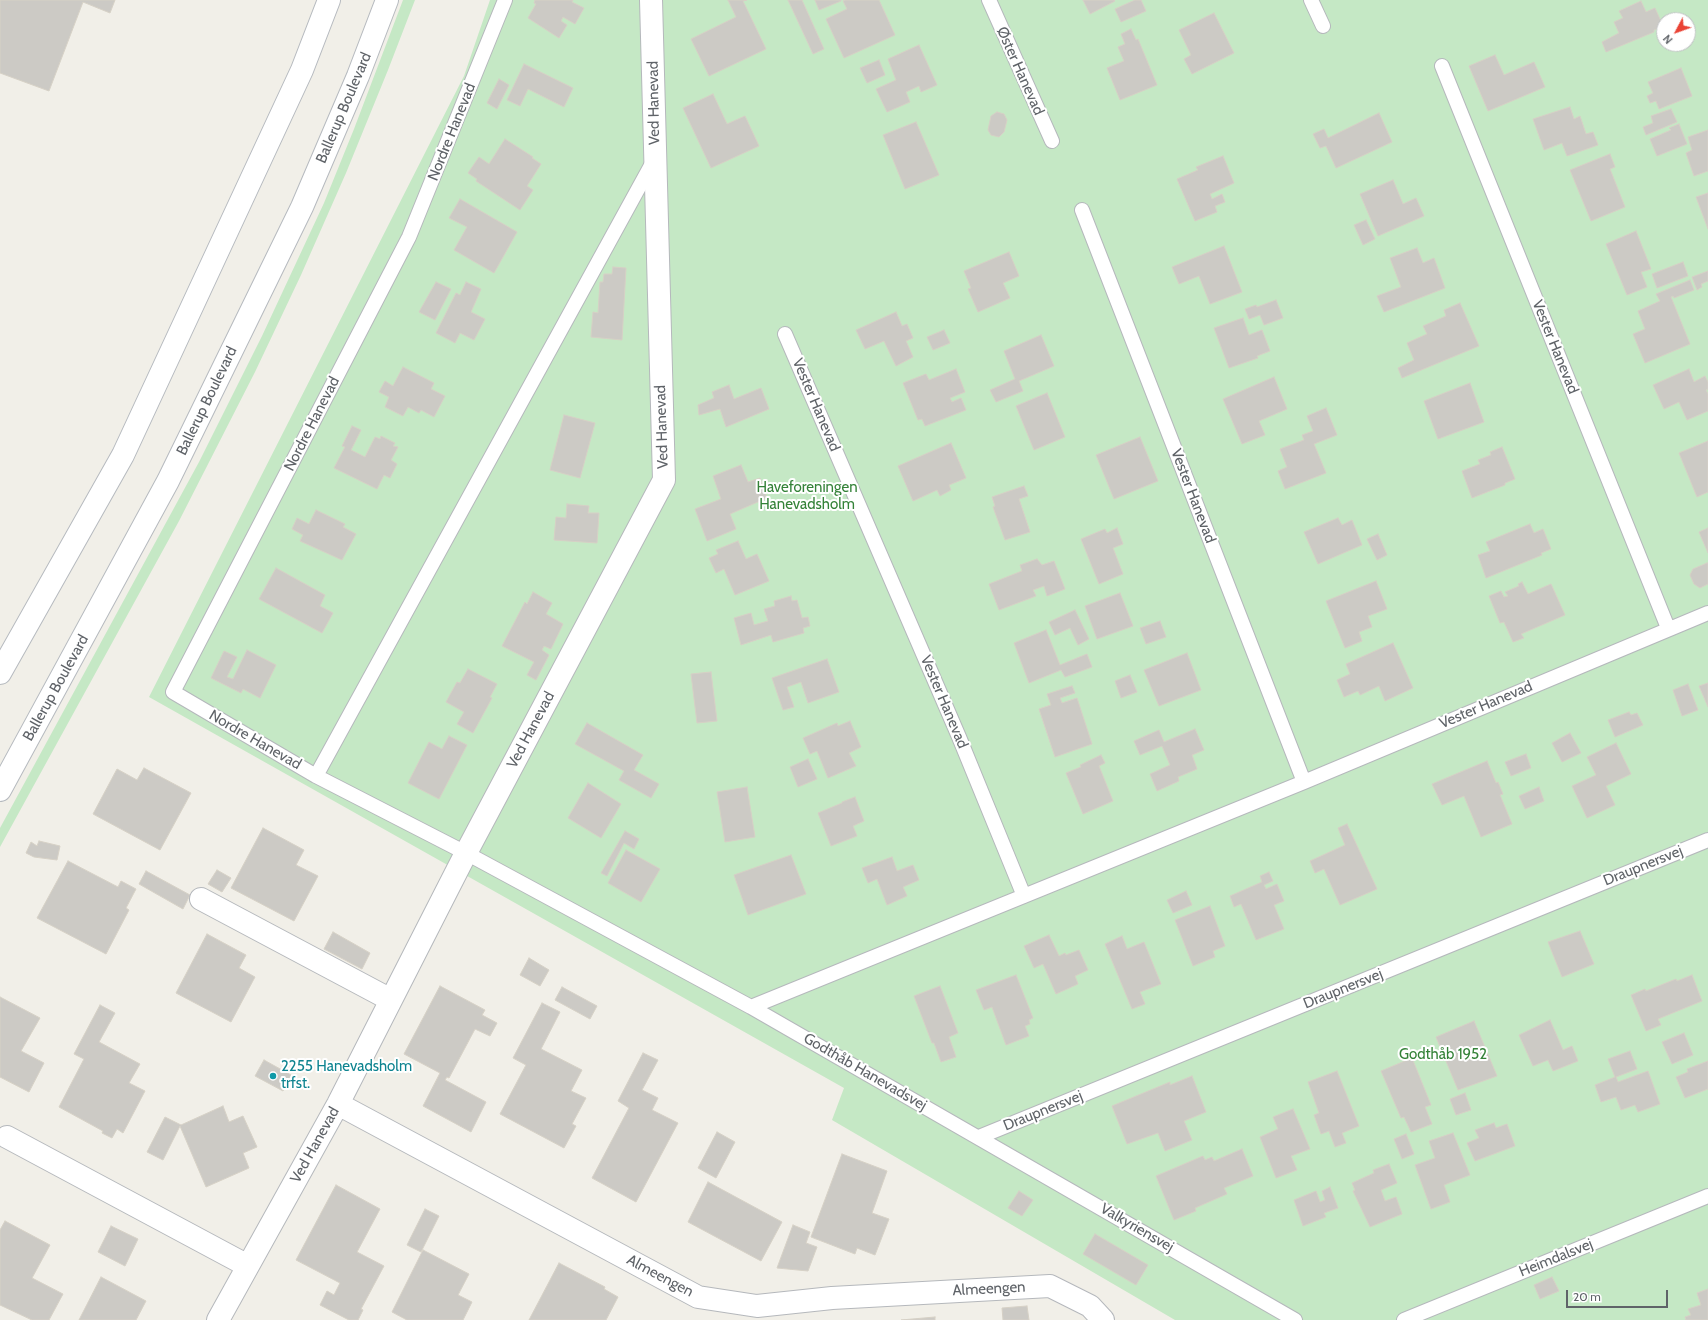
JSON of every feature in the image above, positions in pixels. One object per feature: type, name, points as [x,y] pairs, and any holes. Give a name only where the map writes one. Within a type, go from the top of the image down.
[{"type":"street","points":[[0,674],[123,455],[296,84],[329,0]]},
{"type":"street","name":"Ballerup Boulevard","points":[[0,790],[168,481],[302,207],[358,76],[387,0]]},
{"type":"street","name":"Ved Hanevad","points":[[218,1320],[338,1104],[466,853],[664,480],[651,0]]},
{"type":"street","points":[[201,899],[391,1000]]},
{"type":"street","name":"Almeengen","points":[[338,1104],[698,1297],[757,1306],[832,1298],[1050,1286],[1090,1306],[1103,1320]]},
{"type":"street","points":[[7,1137],[248,1266]]},
{"type":"lane","name":"Nordre Hanevad","points":[[466,853],[316,776],[174,692],[409,237],[505,0]]},
{"type":"lane","name":"Øster Hanevad","points":[[989,0],[1052,141]]},
{"type":"lane","points":[[1311,0],[1323,26]]},
{"type":"lane","name":"Vester Hanevad","points":[[1442,66],[1668,628]]},
{"type":"lane","name":"Nordre Hanevad","points":[[316,776],[655,158]]},
{"type":"lane","name":"Vester Hanevad","points":[[1082,210],[1304,782]]},
{"type":"lane","name":"Vester Hanevad","points":[[785,334],[959,737],[1024,896]]},
{"type":"lane","name":"Vester Hanevad","points":[[751,1007],[1304,782],[1668,628],[1708,613]]},
{"type":"lane","name":"Draupnersvej","points":[[979,1137],[1708,840]]},
{"type":"lane","points":[[466,853],[751,1007]]},
{"type":"lane","name":"Godthåb Hanevadsvej","points":[[751,1007],[979,1137]]},
{"type":"lane","name":"Valkyriensvej","points":[[979,1137],[1295,1320]]},
{"type":"lane","name":"Heimdalsvej","points":[[1404,1320],[1708,1196]]},
{"type":"green space","points":[[403,0],[415,0],[346,173],[301,275],[255,372],[179,521],[0,847],[0,828],[199,462],[262,336],[324,203]]},
{"type":"green space","name":"Haveforeningen Hanevadsholm","points":[[490,0],[1708,0],[1708,1320],[1175,1320],[832,1120],[844,1088],[149,697],[464,76]]},
{"type":"building","points":[[0,0],[115,0],[110,13],[83,2],[49,91],[0,73]]},
{"type":"building","points":[[535,0],[573,0],[572,2],[584,8],[575,24],[563,17],[561,21],[567,25],[559,38],[528,18],[536,4],[534,3]]},
{"type":"building","points":[[728,0],[747,0],[743,1],[766,49],[709,76],[691,39],[736,17]]},
{"type":"building","points":[[788,0],[802,0],[824,49],[813,54]]},
{"type":"building","points":[[815,0],[841,0],[841,1],[819,10]]},
{"type":"building","points":[[879,0],[895,35],[844,58],[826,19],[847,9],[843,1]]},
{"type":"building","points":[[1083,0],[1114,0],[1115,1],[1090,14]]},
{"type":"building","points":[[1135,0],[1141,0],[1146,11],[1121,22],[1115,9]]},
{"type":"building","points":[[1641,1],[1646,12],[1655,8],[1657,12],[1656,29],[1654,32],[1606,52],[1602,42],[1619,33],[1614,22],[1623,18],[1619,11]]},
{"type":"building","points":[[1214,13],[1234,53],[1192,74],[1184,59],[1191,55],[1179,30]]},
{"type":"building","points":[[1131,29],[1136,40],[1138,39],[1157,85],[1120,100],[1107,68],[1124,61],[1118,47],[1125,44],[1121,34]]},
{"type":"building","points":[[919,45],[937,85],[921,92],[919,86],[906,92],[910,102],[887,112],[876,89],[896,80],[888,59]]},
{"type":"building","points":[[1495,55],[1504,75],[1534,62],[1545,87],[1488,111],[1469,66]]},
{"type":"building","points":[[879,60],[885,75],[867,83],[860,68]]},
{"type":"building","points":[[524,64],[573,88],[564,107],[528,89],[520,106],[507,100]]},
{"type":"building","points":[[1681,68],[1692,96],[1659,109],[1656,101],[1650,103],[1647,96],[1653,93],[1648,82]]},
{"type":"building","points":[[499,79],[509,85],[497,109],[487,103]]},
{"type":"building","points":[[713,94],[727,124],[745,116],[759,146],[711,168],[683,108]]},
{"type":"building","points":[[1570,107],[1574,119],[1580,116],[1586,134],[1593,132],[1598,145],[1567,156],[1562,143],[1544,150],[1533,119]]},
{"type":"building","points":[[1671,109],[1677,122],[1646,135],[1643,127],[1653,123],[1651,116]]},
{"type":"building","points":[[997,112],[1004,114],[1007,120],[1004,132],[999,137],[991,135],[988,130],[991,116]]},
{"type":"building","points":[[1379,113],[1392,142],[1336,168],[1326,146],[1320,148],[1313,134],[1324,129],[1328,138]]},
{"type":"building","points":[[916,122],[939,175],[905,189],[883,135]]},
{"type":"building","points":[[1679,124],[1687,144],[1657,156],[1650,139],[1671,130],[1669,128]]},
{"type":"building","points":[[1708,130],[1708,171],[1694,176],[1686,153],[1692,150],[1688,137]]},
{"type":"building","points":[[505,139],[541,164],[527,186],[533,190],[520,210],[476,181],[477,179],[468,173],[479,157],[489,164]]},
{"type":"building","points":[[1610,154],[1615,167],[1610,169],[1625,207],[1591,221],[1570,170]]},
{"type":"building","points":[[1223,156],[1234,183],[1210,194],[1212,199],[1222,194],[1225,202],[1215,206],[1217,212],[1195,221],[1177,179],[1198,170],[1196,167]]},
{"type":"building","points":[[1393,180],[1403,204],[1416,198],[1424,216],[1378,236],[1360,194]]},
{"type":"building","points":[[1708,193],[1708,229],[1696,197]]},
{"type":"building","points":[[460,199],[517,232],[494,273],[454,250],[467,227],[449,218]]},
{"type":"building","points":[[1366,220],[1375,239],[1363,245],[1354,225]]},
{"type":"building","points":[[1636,231],[1651,269],[1641,272],[1647,287],[1627,295],[1606,244]]},
{"type":"building","points":[[1224,246],[1242,292],[1210,304],[1199,276],[1179,284],[1172,267]]},
{"type":"building","points":[[1417,248],[1423,263],[1434,258],[1445,288],[1384,312],[1377,296],[1401,287],[1390,258]]},
{"type":"building","points":[[1009,252],[1019,276],[1003,283],[1010,298],[978,312],[968,289],[971,288],[964,271]]},
{"type":"building","points":[[1683,262],[1688,276],[1657,288],[1652,274]]},
{"type":"building","points":[[613,267],[626,268],[622,340],[591,337],[593,312],[598,313],[600,282],[603,282],[604,274],[612,274]]},
{"type":"building","points":[[1708,271],[1708,281],[1701,284],[1702,287],[1697,290],[1692,277]]},
{"type":"building","points":[[1690,280],[1694,290],[1674,298],[1673,296],[1671,297],[1690,344],[1645,363],[1633,334],[1645,329],[1638,311],[1660,301],[1656,294]]},
{"type":"building","points":[[436,282],[451,289],[435,320],[419,312]]},
{"type":"building","points":[[466,282],[481,289],[471,312],[485,319],[474,340],[460,333],[455,343],[436,333],[456,293],[460,295]]},
{"type":"building","points":[[1276,300],[1283,318],[1264,325],[1260,315],[1249,319],[1245,309],[1256,305],[1257,307]]},
{"type":"building","points":[[1460,303],[1479,346],[1402,378],[1398,368],[1414,360],[1407,343],[1427,334],[1423,326],[1446,316],[1444,310]]},
{"type":"building","points":[[896,312],[902,326],[907,324],[913,338],[906,341],[913,357],[896,366],[884,341],[865,349],[856,330]]},
{"type":"building","points":[[1243,318],[1249,335],[1262,330],[1270,351],[1257,356],[1258,358],[1229,368],[1214,328]]},
{"type":"building","points":[[944,330],[950,343],[933,350],[927,337]]},
{"type":"building","points":[[1041,335],[1054,366],[1019,381],[1023,391],[996,402],[990,390],[1015,379],[1004,351]]},
{"type":"building","points":[[403,367],[434,383],[431,389],[445,396],[434,417],[421,410],[419,413],[408,407],[403,416],[385,407],[389,397],[379,392],[385,381],[393,386]]},
{"type":"building","points":[[956,369],[965,392],[950,398],[952,402],[961,398],[966,410],[925,426],[922,419],[918,420],[903,383],[926,374],[929,380]]},
{"type":"building","points":[[1689,369],[1694,382],[1705,376],[1708,382],[1708,389],[1706,390],[1708,394],[1708,411],[1687,420],[1679,402],[1664,409],[1653,385]]},
{"type":"building","points":[[1274,377],[1287,409],[1259,421],[1265,435],[1242,444],[1223,399]]},
{"type":"building","points":[[1470,383],[1484,422],[1438,439],[1424,401]]},
{"type":"building","points":[[729,385],[734,399],[761,388],[769,409],[726,427],[720,409],[699,415],[698,405],[714,398],[712,392]]},
{"type":"building","points":[[1047,393],[1065,437],[1034,450],[1016,406]]},
{"type":"building","points":[[1326,408],[1337,435],[1314,444],[1326,473],[1285,489],[1278,471],[1287,467],[1280,449],[1304,440],[1302,435],[1313,431],[1307,416]]},
{"type":"building","points":[[564,415],[595,423],[580,478],[550,470]]},
{"type":"building","points":[[352,426],[361,430],[351,450],[365,457],[375,437],[380,439],[381,436],[395,443],[393,446],[398,447],[391,460],[397,464],[390,478],[384,475],[377,489],[334,468],[345,447],[342,446]]},
{"type":"building","points":[[1140,437],[1158,481],[1114,499],[1096,455]]},
{"type":"building","points":[[1708,441],[1708,492],[1697,497],[1679,453]]},
{"type":"building","points":[[951,443],[966,478],[949,485],[951,490],[940,496],[937,490],[913,501],[898,466]]},
{"type":"building","points":[[1502,447],[1515,479],[1505,483],[1505,485],[1472,498],[1462,471],[1480,464],[1478,460],[1491,455],[1490,452]]},
{"type":"building","points":[[741,465],[748,482],[760,478],[767,498],[730,514],[736,529],[707,541],[695,509],[721,499],[713,476]]},
{"type":"building","points":[[1024,486],[1028,496],[1019,499],[1030,532],[1005,540],[993,507],[995,506],[992,497]]},
{"type":"building","points":[[567,504],[589,506],[588,513],[599,513],[597,543],[554,540],[556,517],[566,518]]},
{"type":"building","points":[[316,510],[345,524],[343,527],[356,534],[342,560],[300,541],[303,535],[292,529],[297,518],[309,524]]},
{"type":"building","points":[[1338,518],[1342,525],[1352,520],[1362,545],[1318,564],[1304,532]]},
{"type":"building","points":[[1530,524],[1534,533],[1543,529],[1551,549],[1541,553],[1542,555],[1486,578],[1478,555],[1490,551],[1486,542]]},
{"type":"building","points":[[1117,528],[1123,544],[1113,548],[1123,574],[1099,584],[1081,539],[1105,529],[1107,533]]},
{"type":"building","points":[[1708,528],[1708,553],[1699,532]]},
{"type":"building","points":[[1378,534],[1387,555],[1377,560],[1367,539]]},
{"type":"building","points":[[738,541],[746,559],[757,554],[769,581],[735,595],[724,569],[716,573],[709,558],[718,554],[716,550]]},
{"type":"building","points":[[1037,559],[1042,565],[1054,561],[1065,589],[1047,596],[1044,586],[1033,590],[1036,596],[999,610],[989,584],[1022,571],[1020,565]]},
{"type":"building","points":[[1707,563],[1708,584],[1700,588],[1694,584],[1690,575],[1693,569]]},
{"type":"building","points":[[276,568],[325,595],[320,606],[333,613],[322,633],[259,599]]},
{"type":"building","points":[[1376,581],[1387,609],[1368,616],[1372,627],[1359,632],[1362,641],[1345,648],[1326,601]]},
{"type":"building","points":[[1522,582],[1528,594],[1551,584],[1565,615],[1521,634],[1524,638],[1513,642],[1504,622],[1500,623],[1489,596],[1501,591],[1504,597],[1508,596],[1505,592],[1519,586],[1518,584]]},
{"type":"building","points":[[533,592],[552,603],[546,614],[563,624],[551,649],[544,646],[542,650],[549,655],[536,680],[527,675],[534,662],[502,646],[525,602],[527,604]]},
{"type":"building","points":[[1120,593],[1133,626],[1097,639],[1085,606]]},
{"type":"building","points":[[791,596],[792,601],[797,600],[802,618],[808,617],[810,626],[803,628],[804,633],[773,642],[771,635],[741,645],[734,618],[751,613],[754,625],[768,621],[764,609],[775,606],[774,601]]},
{"type":"building","points":[[1075,610],[1089,639],[1078,645],[1070,628],[1055,635],[1049,622]]},
{"type":"building","points":[[1160,621],[1166,637],[1146,644],[1140,628]]},
{"type":"building","points":[[1046,630],[1060,665],[1087,654],[1092,667],[1065,677],[1061,670],[1029,683],[1014,643]]},
{"type":"building","points":[[1393,643],[1413,688],[1385,701],[1379,686],[1360,695],[1358,691],[1344,697],[1337,680],[1350,674],[1346,664]]},
{"type":"building","points":[[247,650],[276,665],[260,698],[243,689],[241,693],[211,678],[224,651],[237,657],[227,677],[233,679]]},
{"type":"building","points":[[1187,653],[1201,690],[1159,706],[1144,670]]},
{"type":"building","points":[[827,659],[839,692],[808,703],[801,682],[787,687],[794,707],[783,710],[772,678]]},
{"type":"building","points":[[468,669],[497,684],[490,697],[492,698],[473,733],[457,724],[464,712],[446,702],[457,682],[460,683]]},
{"type":"building","points":[[711,672],[717,721],[697,723],[691,674]]},
{"type":"building","points":[[1130,675],[1137,692],[1121,698],[1115,681]]},
{"type":"building","points":[[1708,683],[1708,707],[1699,686]]},
{"type":"building","points":[[1688,684],[1698,710],[1682,716],[1673,690]]},
{"type":"building","points":[[1072,686],[1075,693],[1060,698],[1062,703],[1077,698],[1092,744],[1055,757],[1039,709],[1051,705],[1047,694]]},
{"type":"building","points":[[1629,712],[1631,715],[1637,713],[1643,725],[1615,737],[1608,720]]},
{"type":"building","points":[[850,721],[861,747],[849,753],[856,766],[828,778],[817,751],[810,754],[803,738],[837,723],[838,726]]},
{"type":"building","points":[[587,723],[643,755],[634,770],[659,784],[651,798],[619,780],[624,771],[575,744]]},
{"type":"building","points":[[1195,729],[1204,750],[1192,755],[1197,769],[1178,777],[1179,781],[1157,791],[1150,774],[1170,765],[1162,746],[1140,755],[1134,741],[1159,730],[1164,742]]},
{"type":"building","points":[[1570,733],[1581,753],[1562,762],[1552,743]]},
{"type":"building","points":[[449,736],[467,745],[439,799],[408,783],[429,742],[442,749]]},
{"type":"building","points":[[1616,743],[1631,774],[1606,786],[1615,805],[1587,818],[1572,786],[1596,775],[1587,757]]},
{"type":"building","points":[[1526,754],[1531,768],[1511,776],[1505,762]]},
{"type":"building","points":[[1101,755],[1105,763],[1099,766],[1113,801],[1083,814],[1066,773],[1081,767],[1080,765]]},
{"type":"building","points":[[808,759],[817,779],[798,787],[790,767]]},
{"type":"building","points":[[1487,761],[1496,783],[1498,782],[1503,794],[1500,795],[1512,824],[1481,837],[1464,796],[1442,805],[1432,784]]},
{"type":"building","points":[[144,768],[191,793],[160,850],[93,814],[117,769],[137,780]]},
{"type":"building","points":[[588,783],[621,804],[601,838],[568,818]]},
{"type":"building","points":[[747,787],[755,837],[725,842],[717,792]]},
{"type":"building","points":[[1539,787],[1544,801],[1525,809],[1519,796]]},
{"type":"building","points":[[855,797],[864,821],[853,826],[857,836],[831,846],[818,813]]},
{"type":"building","points":[[1347,824],[1377,889],[1340,905],[1324,869],[1315,873],[1310,861],[1345,845],[1338,828]]},
{"type":"building","points":[[263,828],[304,850],[296,865],[318,876],[294,921],[231,888]]},
{"type":"building","points":[[625,831],[639,839],[634,849],[624,843],[607,876],[601,873]]},
{"type":"building","points":[[39,841],[60,846],[57,860],[34,857],[26,853],[31,842],[37,846]]},
{"type":"building","points":[[626,850],[660,869],[641,902],[608,883]]},
{"type":"building","points":[[791,855],[806,894],[748,915],[734,875]]},
{"type":"building","points":[[892,857],[897,871],[913,865],[919,880],[903,887],[907,896],[887,905],[877,879],[868,883],[862,868]]},
{"type":"building","points":[[68,861],[118,887],[121,881],[136,889],[126,908],[129,910],[106,954],[37,918]]},
{"type":"building","points":[[217,870],[231,878],[222,892],[208,884]]},
{"type":"building","points":[[146,871],[190,895],[183,909],[139,884]]},
{"type":"building","points":[[1269,872],[1273,881],[1264,885],[1266,889],[1277,884],[1284,901],[1274,905],[1284,929],[1256,940],[1241,904],[1234,907],[1230,896],[1262,882],[1260,876]]},
{"type":"building","points":[[1186,891],[1192,905],[1173,913],[1167,900]]},
{"type":"building","points":[[1210,906],[1225,946],[1213,951],[1215,957],[1193,966],[1175,920]]},
{"type":"building","points":[[1580,931],[1594,964],[1562,977],[1548,942]]},
{"type":"building","points":[[333,932],[370,953],[362,969],[324,949]]},
{"type":"building","points":[[207,934],[246,955],[239,968],[255,977],[231,1022],[176,993]]},
{"type":"building","points":[[1049,935],[1059,956],[1079,950],[1088,970],[1075,976],[1078,984],[1056,994],[1043,964],[1034,968],[1024,946]]},
{"type":"building","points":[[1122,936],[1127,949],[1144,942],[1161,984],[1140,992],[1145,1004],[1132,1009],[1105,944]]},
{"type":"building","points":[[529,958],[549,970],[540,986],[520,975]]},
{"type":"building","points":[[1016,975],[1033,1018],[1029,1020],[1030,1024],[1025,1026],[1029,1036],[1006,1045],[992,1007],[984,1010],[976,990]]},
{"type":"building","points":[[1692,975],[1702,1001],[1658,1019],[1661,1025],[1646,1031],[1631,995],[1645,989],[1646,991],[1676,979],[1677,981]]},
{"type":"building","points":[[440,986],[485,1010],[482,1015],[497,1023],[490,1036],[475,1029],[449,1078],[447,1077],[445,1080],[486,1102],[471,1132],[423,1106],[440,1073],[404,1054]]},
{"type":"building","points":[[940,986],[958,1033],[949,1037],[956,1057],[941,1062],[914,996]]},
{"type":"building","points":[[562,987],[597,1006],[590,1019],[555,1000]]},
{"type":"building","points":[[0,997],[40,1018],[21,1051],[44,1063],[29,1092],[0,1077]]},
{"type":"building","points":[[542,1003],[560,1012],[541,1049],[582,1070],[571,1091],[586,1098],[572,1124],[576,1126],[564,1148],[500,1114],[526,1065],[513,1058]]},
{"type":"building","points":[[100,1005],[115,1013],[99,1042],[140,1064],[129,1083],[145,1091],[123,1133],[117,1129],[112,1138],[102,1133],[103,1131],[59,1107],[84,1059],[74,1054]]},
{"type":"building","points":[[1550,1020],[1563,1050],[1572,1046],[1578,1061],[1553,1071],[1548,1060],[1533,1066],[1519,1035]]},
{"type":"building","points":[[1474,1021],[1497,1076],[1458,1090],[1436,1037]]},
{"type":"building","points":[[1684,1033],[1693,1055],[1672,1064],[1662,1042]]},
{"type":"building","points":[[1630,1051],[1637,1069],[1616,1077],[1618,1082],[1648,1071],[1660,1104],[1638,1112],[1635,1105],[1621,1110],[1616,1097],[1601,1102],[1595,1085],[1615,1077],[1608,1059]]},
{"type":"building","points":[[643,1053],[658,1060],[642,1090],[658,1098],[652,1110],[678,1123],[636,1202],[592,1178],[629,1108],[618,1101]]},
{"type":"building","points":[[1412,1058],[1431,1105],[1425,1107],[1432,1124],[1411,1132],[1404,1117],[1401,1118],[1381,1071]]},
{"type":"building","name":"2255 Hanevadsholm trfst.","points":[[264,1060],[291,1075],[283,1091],[255,1076]]},
{"type":"building","points":[[1708,1061],[1708,1089],[1685,1098],[1676,1077],[1688,1072],[1687,1069]]},
{"type":"building","points":[[1337,1071],[1359,1126],[1342,1133],[1346,1143],[1335,1147],[1329,1131],[1321,1134],[1314,1115],[1319,1113],[1308,1082]]},
{"type":"building","points":[[1192,1076],[1206,1112],[1184,1121],[1192,1140],[1165,1151],[1158,1133],[1127,1144],[1112,1106],[1170,1082],[1170,1085]]},
{"type":"building","points":[[1465,1093],[1471,1110],[1456,1115],[1450,1099]]},
{"type":"building","points":[[223,1106],[229,1122],[243,1116],[257,1147],[243,1153],[249,1168],[206,1187],[180,1126],[163,1160],[147,1152],[165,1117],[181,1125]]},
{"type":"building","points":[[1293,1109],[1310,1149],[1291,1156],[1297,1170],[1276,1178],[1260,1137],[1278,1129],[1273,1117]]},
{"type":"building","points":[[1494,1123],[1496,1128],[1507,1124],[1515,1146],[1475,1161],[1467,1143],[1479,1138],[1475,1130]]},
{"type":"building","points":[[717,1132],[735,1142],[716,1178],[698,1168]]},
{"type":"building","points":[[1453,1133],[1470,1175],[1444,1185],[1450,1202],[1431,1209],[1415,1165],[1435,1158],[1429,1141]]},
{"type":"building","points":[[1406,1134],[1414,1154],[1402,1159],[1394,1139]]},
{"type":"building","points":[[1242,1149],[1253,1176],[1224,1188],[1227,1194],[1195,1208],[1196,1211],[1174,1220],[1156,1176],[1203,1156],[1205,1160],[1212,1157],[1214,1161]]},
{"type":"building","points":[[842,1154],[887,1171],[872,1213],[889,1219],[875,1255],[857,1248],[855,1254],[811,1237]]},
{"type":"building","points":[[1389,1164],[1397,1183],[1381,1190],[1385,1201],[1396,1197],[1402,1214],[1370,1227],[1353,1191],[1355,1190],[1352,1183],[1374,1173],[1373,1170]]},
{"type":"building","points":[[708,1182],[782,1222],[761,1261],[688,1222]]},
{"type":"building","points":[[336,1185],[380,1209],[357,1252],[384,1266],[361,1309],[363,1310],[358,1320],[349,1320],[320,1305],[327,1291],[334,1295],[340,1283],[296,1260]]},
{"type":"building","points":[[1330,1187],[1338,1208],[1324,1213],[1326,1217],[1303,1226],[1294,1200],[1316,1191],[1320,1202],[1325,1200],[1322,1191]]},
{"type":"building","points":[[1019,1191],[1033,1200],[1022,1216],[1008,1208]]},
{"type":"building","points":[[425,1209],[439,1216],[421,1252],[407,1245]]},
{"type":"building","points":[[5,1221],[50,1245],[32,1278],[63,1294],[49,1320],[32,1320],[0,1305],[0,1230]]},
{"type":"building","points":[[793,1225],[810,1232],[806,1243],[817,1247],[808,1271],[777,1268]]},
{"type":"building","points":[[111,1226],[138,1239],[125,1266],[98,1252]]},
{"type":"building","points":[[1095,1234],[1148,1265],[1136,1285],[1083,1254]]},
{"type":"building","points":[[423,1250],[469,1274],[458,1295],[472,1302],[463,1320],[407,1320],[392,1312]]},
{"type":"building","points":[[559,1263],[605,1287],[604,1289],[618,1297],[606,1320],[529,1320]]},
{"type":"building","points":[[101,1277],[146,1301],[136,1320],[79,1320]]},
{"type":"building","points":[[1552,1277],[1559,1291],[1540,1299],[1534,1285]]},
{"type":"building","points":[[1708,1289],[1708,1320],[1686,1320],[1685,1317],[1691,1315],[1688,1309],[1701,1305],[1697,1293]]},
{"type":"building","points":[[1027,1306],[1029,1320],[1003,1320],[1002,1308]]},
{"type":"building","points":[[935,1317],[935,1320],[901,1320]]},
{"type":"place","name":"2255 Hanevadsholm trfst.","points":[[273,1076]]},
{"type":"park label","name":"Godthåb 1952","points":[[1443,1055]]}]
